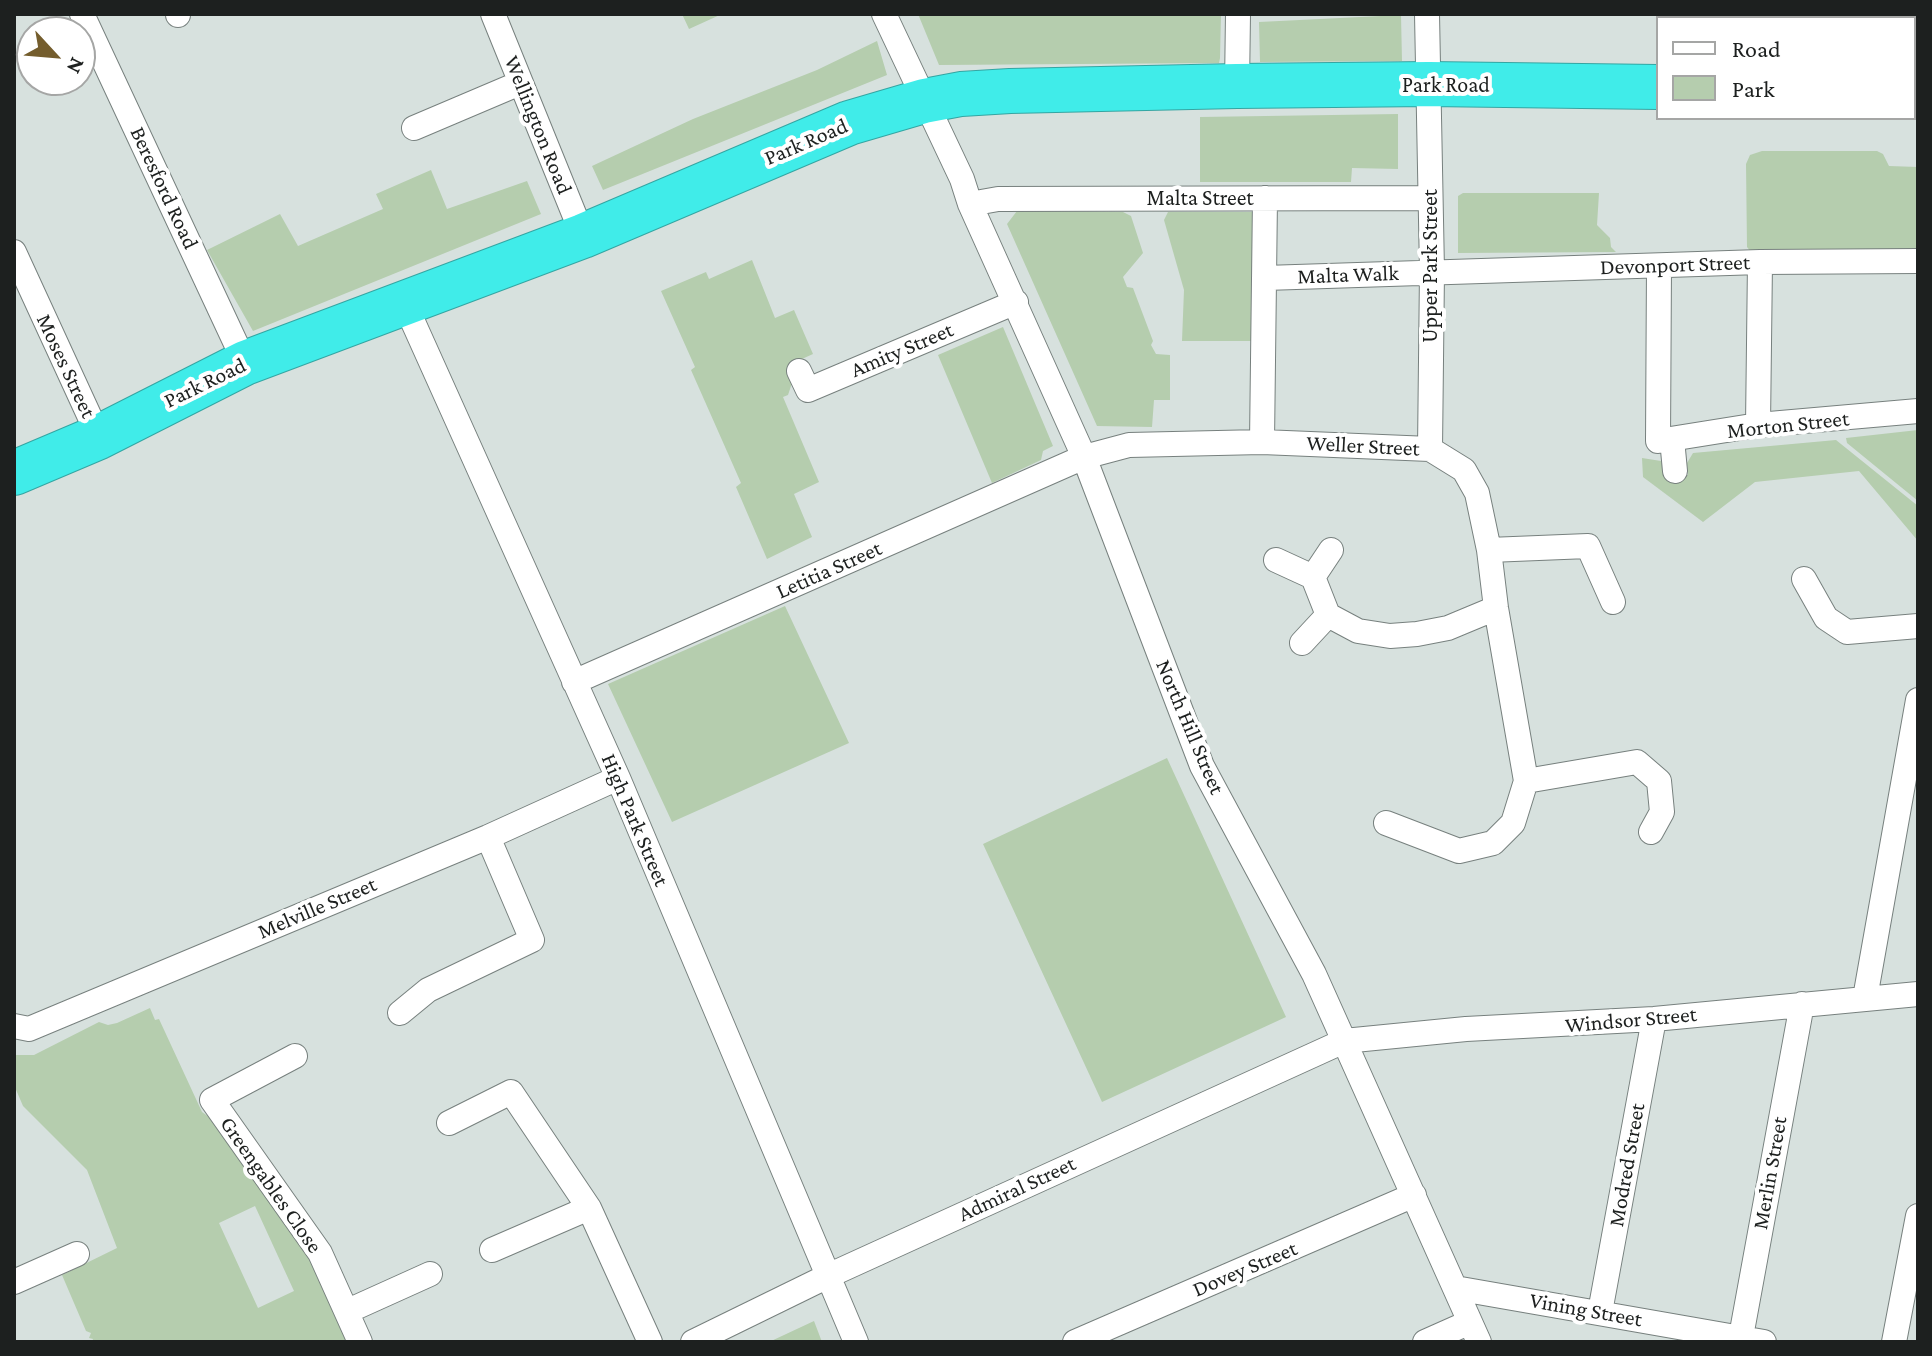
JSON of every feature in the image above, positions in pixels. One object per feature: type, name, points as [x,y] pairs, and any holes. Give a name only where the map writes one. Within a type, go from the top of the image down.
[{"type":"highway","name":"Park Road","points":[[14,473],[99,437],[245,363],[583,236],[849,123],[924,101],[961,94],[1010,91],[1237,86],[1429,84],[1656,87]]},
{"type":"street","name":"Beresford Road","points":[[82,14],[245,363]]},
{"type":"street","name":"Wellington Road","points":[[493,14],[583,236]]},
{"type":"street","name":"North Hill Street","points":[[884,14],[962,179],[970,204],[1084,457],[1202,766],[1314,974],[1475,1332]]},
{"type":"street","points":[[1237,86],[1238,14]]},
{"type":"street","name":"Upper Park Street","points":[[1427,14],[1432,271],[1430,449]]},
{"type":"street","points":[[414,128],[520,83]]},
{"type":"street","name":"Malta Walk","points":[[1262,442],[1265,198]]},
{"type":"street","name":"Malta Street","points":[[970,204],[998,199],[1430,198]]},
{"type":"street","name":"Moses Street","points":[[14,252],[99,437]]},
{"type":"street","name":"Devonport Street","points":[[1432,271],[1918,261]]},
{"type":"street","points":[[1758,425],[1760,262]]},
{"type":"street","points":[[1659,266],[1665,440],[1675,471]]},
{"type":"street","name":"Malta Walk","points":[[1265,278],[1432,271]]},
{"type":"street","name":"High Park Street","points":[[404,302],[618,778],[856,1342]]},
{"type":"street","name":"Amity Street","points":[[799,371],[808,390],[1016,302]]},
{"type":"street","name":"Morton Street","points":[[1665,440],[1758,425],[1918,411]]},
{"type":"street","name":"Weller Street","points":[[1084,457],[1129,445],[1262,442],[1430,449],[1464,470],[1477,493],[1489,550],[1526,781]]},
{"type":"street","name":"Letitia Street","points":[[574,682],[1084,457]]},
{"type":"street","points":[[1489,550],[1588,546],[1613,602]]},
{"type":"street","points":[[1313,577],[1331,550]]},
{"type":"street","points":[[1276,560],[1313,577],[1328,615],[1358,631],[1390,636],[1448,628],[1496,608]]},
{"type":"street","points":[[1804,579],[1826,618],[1847,632],[1918,626]]},
{"type":"street","points":[[1302,643],[1328,615]]},
{"type":"street","points":[[1865,998],[1918,700]]},
{"type":"street","points":[[1386,823],[1459,851],[1493,843],[1513,823],[1526,781],[1637,762],[1659,781],[1662,812],[1651,832]]},
{"type":"street","name":"Melville Street","points":[[14,1026],[29,1029],[488,837],[618,778]]},
{"type":"street","points":[[400,1013],[428,990],[532,940],[488,837]]},
{"type":"street","name":"Windsor Street","points":[[1344,1041],[1466,1029],[1654,1019],[1918,994]]},
{"type":"street","name":"Merlin Street","points":[[1748,1341],[1802,1004]]},
{"type":"street","name":"Modred Street","points":[[1600,1312],[1654,1019]]},
{"type":"street","name":"Admiral Street","points":[[693,1342],[830,1275],[1344,1041]]},
{"type":"street","name":"Greengables Close","points":[[295,1056],[212,1100],[320,1253],[360,1342]]},
{"type":"street","points":[[449,1123],[511,1092],[589,1208],[650,1342]]},
{"type":"street","name":"Dovey Street","points":[[1075,1342],[1414,1195]]},
{"type":"street","points":[[492,1250],[589,1208]]},
{"type":"street","points":[[1894,1342],[1918,1216]]},
{"type":"street","points":[[14,1282],[77,1254]]},
{"type":"street","points":[[348,1311],[430,1274]]},
{"type":"street","name":"Vining Street","points":[[1455,1288],[1748,1341]]},
{"type":"street","points":[[1425,1342],[1475,1332]]},
{"type":"green space","points":[[682,14],[722,14],[689,29]]},
{"type":"green space","points":[[918,14],[1221,14],[1220,58],[1219,63],[939,65]]},
{"type":"green space","points":[[1401,15],[1402,61],[1260,62],[1259,22]]},
{"type":"green space","points":[[877,41],[887,75],[603,190],[592,166],[693,119],[817,70]]},
{"type":"green space","points":[[1398,114],[1398,169],[1352,168],[1351,182],[1200,182],[1200,117]]},
{"type":"green space","points":[[1762,151],[1877,151],[1883,154],[1889,166],[1918,167],[1918,252],[1751,252],[1747,247],[1746,164],[1750,155]]},
{"type":"green space","points":[[431,170],[447,209],[527,181],[541,214],[253,331],[207,250],[280,214],[298,246],[383,209],[376,194]]},
{"type":"green space","points":[[1463,193],[1599,193],[1597,225],[1610,238],[1611,247],[1616,252],[1458,253],[1458,196]]},
{"type":"green space","points":[[1017,211],[1123,212],[1131,216],[1143,253],[1123,277],[1127,287],[1133,288],[1156,354],[1170,355],[1170,400],[1154,400],[1152,427],[1097,426],[1007,224]]},
{"type":"green space","points":[[1168,212],[1258,212],[1259,341],[1182,341],[1184,290],[1164,220]]},
{"type":"green space","points":[[752,260],[775,318],[794,310],[813,354],[793,363],[796,371],[788,395],[783,397],[819,482],[794,494],[812,537],[767,559],[736,487],[741,483],[691,370],[695,367],[661,291],[706,272],[709,279]]},
{"type":"green space","points":[[1003,327],[1053,446],[1043,451],[1041,460],[992,483],[938,355]]},
{"type":"green space","points":[[1918,430],[1918,501],[1847,443],[1846,438]]},
{"type":"green space","points":[[1836,440],[1918,506],[1918,541],[1859,471],[1755,482],[1703,522],[1643,477],[1642,458],[1661,461],[1667,477],[1688,475],[1687,463],[1693,453]]},
{"type":"green space","points":[[785,606],[849,743],[672,822],[608,684]]},
{"type":"green space","points":[[1167,758],[1286,1017],[1102,1102],[983,844]]},
{"type":"green space","points":[[150,1008],[155,1020],[159,1019],[202,1112],[209,1117],[314,1257],[352,1342],[92,1342],[93,1339],[89,1338],[91,1333],[86,1331],[62,1275],[117,1248],[87,1170],[23,1106],[14,1085],[14,1055],[34,1055],[99,1022],[108,1025]],"holes":[[[255,1206],[294,1291],[258,1308],[219,1223]]]},
{"type":"green space","points":[[814,1321],[822,1342],[769,1342]]}]
